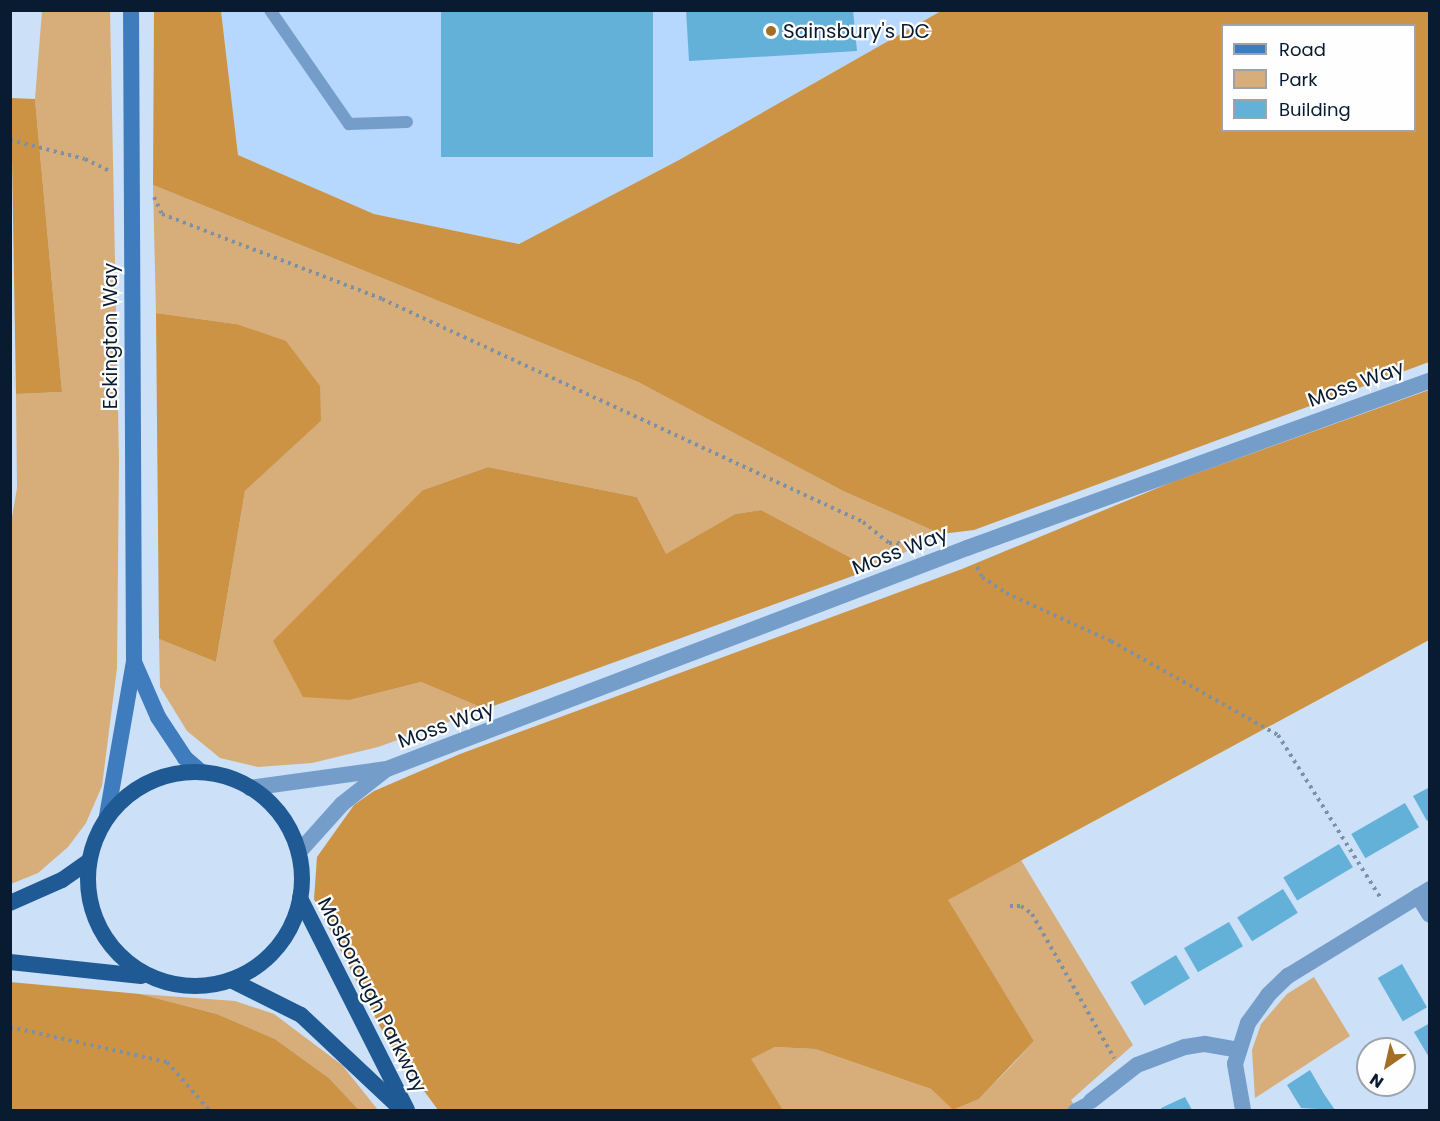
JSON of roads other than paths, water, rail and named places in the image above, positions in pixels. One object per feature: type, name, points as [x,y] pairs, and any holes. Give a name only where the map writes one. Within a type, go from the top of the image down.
[{"type":"highway","points":[[10,962],[109,969],[154,979],[196,986],[231,981],[256,968],[277,948],[292,924],[300,898],[299,852],[272,805],[250,788],[201,772],[174,773],[148,782],[107,816],[88,862],[89,898],[101,932],[123,960],[154,979]]},
{"type":"highway","points":[[10,903],[62,880],[88,862]]},
{"type":"highway","name":"Mosborough Parkway","points":[[300,898],[405,1110]]},
{"type":"highway","name":"Mosborough Parkway","points":[[231,981],[301,1015],[364,1069],[405,1110]]},
{"type":"main road","name":"Eckington Way","points":[[107,816],[134,662],[131,10]]},
{"type":"main road","name":"Eckington Way","points":[[134,662],[158,717],[185,758],[201,772]]},
{"type":"street","name":"Moss Way","points":[[250,788],[387,769],[967,548],[1430,380]]},
{"type":"street","name":"Moss Way","points":[[299,852],[342,804],[387,769]]},
{"type":"street","points":[[1243,1110],[1235,1083],[1238,1050],[1248,1023],[1288,976],[1424,893],[1430,915]]},
{"type":"street","points":[[1092,1101],[1123,1074],[1185,1047],[1205,1044],[1238,1050]]},
{"type":"lane","points":[[270,10],[350,124],[407,122]]},
{"type":"lane","points":[[1074,1110],[1092,1101]]},
{"type":"place","name":"Sainsbury's DC","points":[[771,31]]}]
